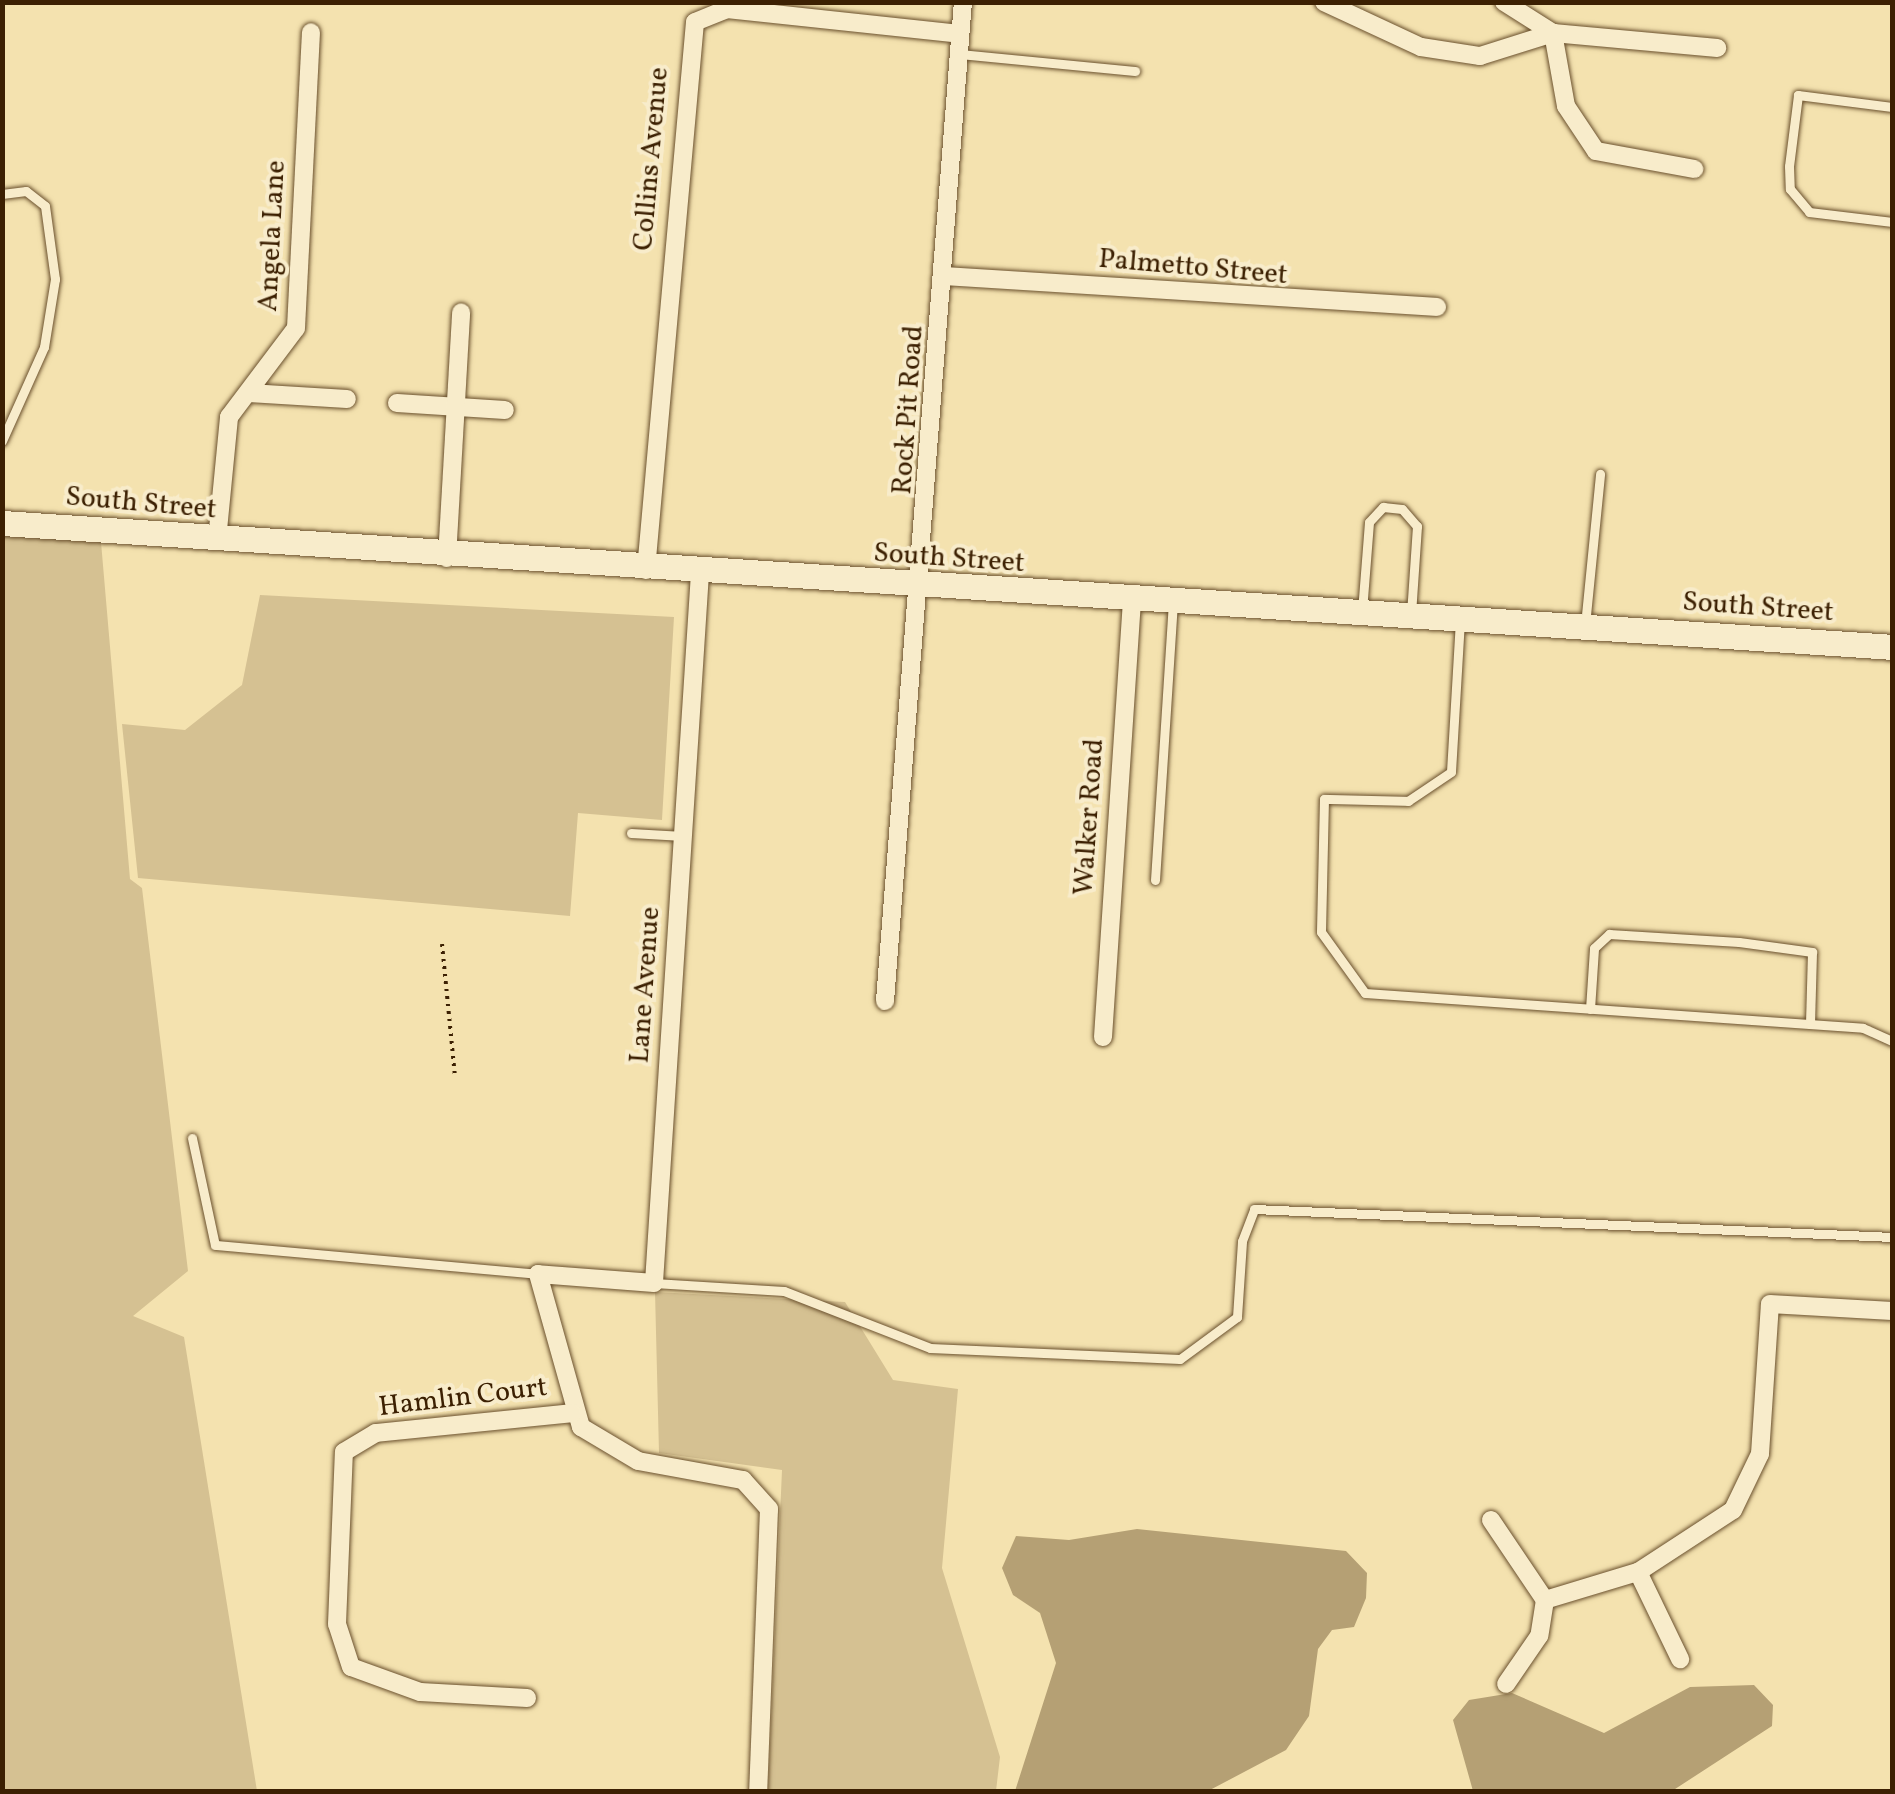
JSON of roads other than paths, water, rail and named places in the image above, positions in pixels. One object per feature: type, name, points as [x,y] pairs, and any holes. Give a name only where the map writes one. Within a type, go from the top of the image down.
[{"type":"main road","name":"South Street","points":[[2,524],[447,558],[1892,647]]},
{"type":"street","name":"Rock Pit Road","points":[[885,1001],[924,587],[964,2]]},
{"type":"street","points":[[1324,2],[1422,48],[1480,56],[1553,32],[1717,48]]},
{"type":"street","points":[[1504,2],[1553,32],[1566,106],[1596,151],[1694,169]]},
{"type":"street","name":"Collins Avenue","points":[[646,570],[695,22],[727,8],[960,34]]},
{"type":"street","name":"Angela Lane","points":[[217,540],[229,417],[296,328],[312,32]]},
{"type":"street","name":"Palmetto Street","points":[[946,276],[1436,307]]},
{"type":"street","points":[[447,558],[452,407],[461,312]]},
{"type":"street","points":[[249,393],[346,400]]},
{"type":"street","points":[[397,403],[505,410]]},
{"type":"street","name":"Lane Avenue","points":[[654,1284],[700,573]]},
{"type":"street","name":"Walker Road","points":[[1103,1038],[1132,600]]},
{"type":"street","points":[[654,1284],[538,1274],[572,1413],[595,1439],[638,1461],[720,1473],[747,1482],[768,1509],[758,1792]]},
{"type":"street","points":[[1545,1600],[1638,1572],[1732,1510],[1760,1454],[1770,1304],[1892,1311]]},
{"type":"street","name":"Hamlin Court","points":[[527,1698],[420,1692],[351,1666],[337,1624],[344,1452],[376,1433],[572,1413]]},
{"type":"street","points":[[1491,1520],[1545,1600],[1539,1636],[1506,1684]]},
{"type":"street","points":[[1638,1572],[1680,1659]]},
{"type":"lane","points":[[959,54],[1135,71]]},
{"type":"lane","points":[[1892,106],[1798,95],[1790,178],[1809,212],[1892,222]]},
{"type":"lane","points":[[2,194],[26,191],[45,206],[54,279],[44,347],[2,441]]},
{"type":"lane","points":[[1584,628],[1600,474]]},
{"type":"lane","points":[[1362,614],[1369,522],[1384,507],[1402,509],[1417,526],[1411,617]]},
{"type":"lane","points":[[1155,880],[1174,602]]},
{"type":"lane","points":[[1460,620],[1451,772],[1408,801],[1324,799],[1322,932],[1365,992],[1810,1024],[1892,1041]]},
{"type":"lane","points":[[632,833],[684,836]]},
{"type":"lane","points":[[1590,1008],[1594,948],[1609,934],[1740,942],[1812,952],[1810,1024]]},
{"type":"lane","points":[[192,1138],[215,1245],[538,1274]]},
{"type":"lane","points":[[654,1284],[784,1291],[930,1348],[1180,1359],[1237,1316],[1242,1241],[1254,1209],[1892,1237]]}]
